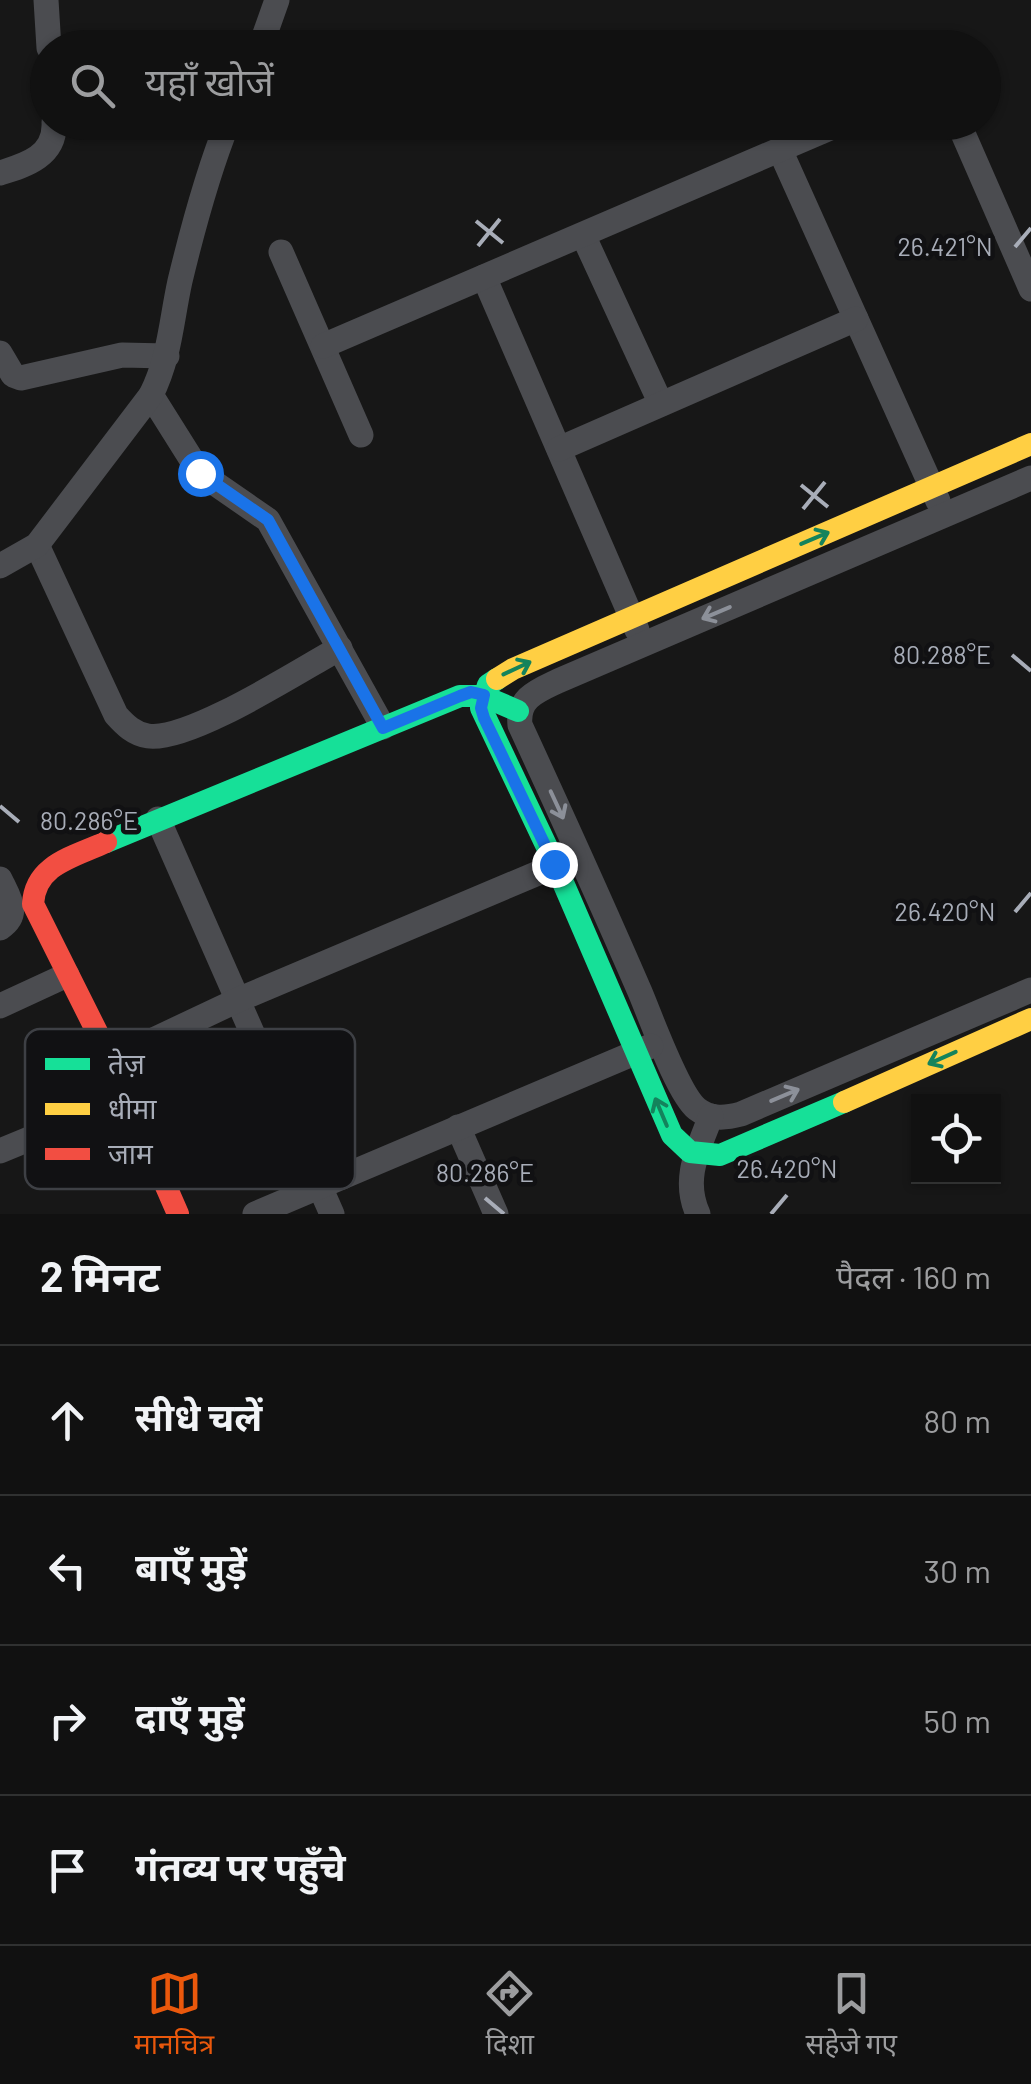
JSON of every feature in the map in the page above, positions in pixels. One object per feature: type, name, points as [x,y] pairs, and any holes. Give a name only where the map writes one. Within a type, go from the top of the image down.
[{"type":"street","points":[[46,0],[48,30]]},
{"type":"street","points":[[266,30],[277,0]]},
{"type":"street","points":[[0,174],[33,162],[50,146],[51,140]]},
{"type":"street","points":[[0,566],[38,545],[151,395],[167,356],[180,284],[221,140]]},
{"type":"street","points":[[323,346],[803,140]]},
{"type":"street","points":[[966,140],[1031,289]]},
{"type":"street","points":[[780,150],[945,516]]},
{"type":"street","points":[[583,235],[662,404]]},
{"type":"street","points":[[282,252],[361,435]]},
{"type":"street","points":[[484,277],[642,644]]},
{"type":"street","points":[[558,449],[856,318]]},
{"type":"street","points":[[0,353],[13,375],[21,378],[122,354],[167,356]]},
{"type":"street","points":[[151,395],[200,473],[268,520],[383,728]]},
{"type":"street","points":[[1031,444],[498,677],[484,695],[484,718],[554,864],[672,1135],[680,1146],[696,1156],[709,1158],[729,1153],[1029,1025],[1022,994],[741,1114],[724,1118],[698,1110],[688,1099],[661,1042],[520,725],[518,711],[536,692],[1031,478]]},
{"type":"street","points":[[38,545],[116,715],[134,732],[160,736],[205,721],[340,648]]},
{"type":"street","points":[[94,1029],[33,904],[34,887],[40,876],[158,819],[471,692],[518,711]]},
{"type":"street","points":[[158,819],[253,1029]]},
{"type":"street","points":[[176,1029],[554,864],[581,856]]},
{"type":"street","points":[[0,879],[13,913],[0,928]]},
{"type":"street","points":[[0,1006],[67,975]]},
{"type":"street","points":[[355,1170],[661,1042]]},
{"type":"street","points":[[698,1214],[689,1186],[711,1116]]},
{"type":"street","points":[[458,1128],[496,1214]]},
{"type":"street","points":[[0,1151],[25,1140]]},
{"type":"street","points":[[167,1189],[178,1214]]},
{"type":"street","points":[[255,1214],[310,1189]]},
{"type":"street","points":[[321,1189],[332,1214]]},
{"type":"traffic: fast","points":[[497,679],[488,685],[481,708],[555,864],[672,1135],[690,1152],[720,1155],[844,1102]]},
{"type":"traffic: fast","points":[[106,842],[460,696],[483,696],[518,711]]},
{"type":"traffic: slow","points":[[497,679],[1031,444]]},
{"type":"traffic: slow","points":[[844,1102],[1031,1019]]},
{"type":"traffic: jam","points":[[96,1029],[33,904],[35,890],[49,871],[106,842]]},
{"type":"traffic: jam","points":[[167,1189],[178,1214]]},
{"type":"route","points":[[200,473],[268,520],[383,728],[471,692],[484,695],[484,718],[554,864]]}]
